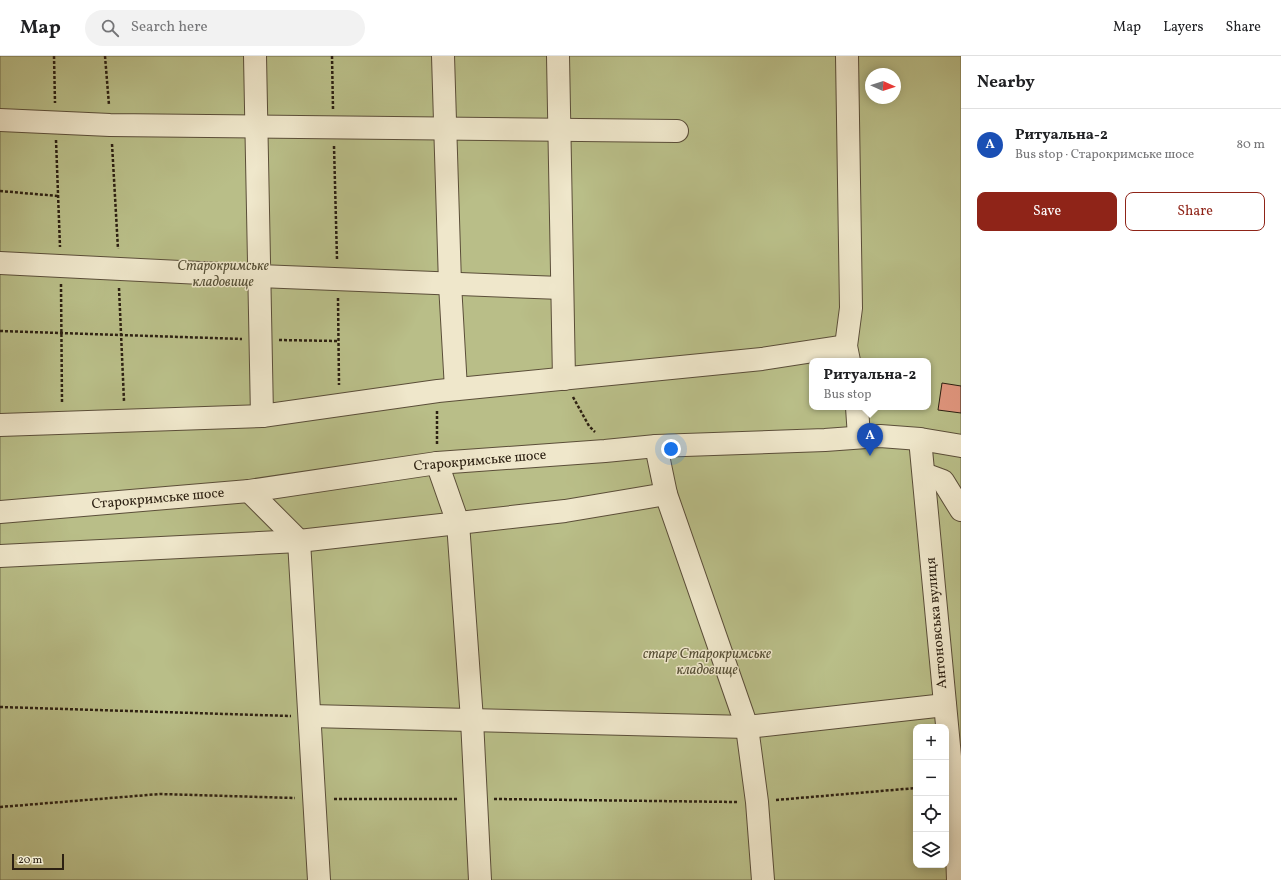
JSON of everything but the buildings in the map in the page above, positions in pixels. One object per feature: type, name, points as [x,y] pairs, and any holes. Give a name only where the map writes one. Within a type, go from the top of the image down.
[{"type":"street","points":[[255,56],[262,416]]},
{"type":"street","points":[[443,56],[450,284],[447,390]]},
{"type":"street","points":[[558,56],[561,288],[564,379]]},
{"type":"street","points":[[0,425],[262,416],[447,390],[762,359],[847,353],[851,308],[847,56]]},
{"type":"street","points":[[0,120],[56,124],[677,132]]},
{"type":"street","points":[[0,262],[338,280],[561,288]]},
{"type":"street","points":[[857,410],[859,437]]},
{"type":"street","name":"Старокримське шосе","points":[[0,512],[249,491],[437,463],[605,452],[656,446],[825,440],[859,437],[920,439],[961,446]]},
{"type":"street","name":"Антоновська вулиця","points":[[920,439],[956,820],[958,880]]},
{"type":"street","points":[[656,446],[666,494],[747,727],[757,802],[763,880]]},
{"type":"street","points":[[437,463],[458,523],[472,720],[480,880]]},
{"type":"street","points":[[924,474],[942,481],[961,510]]},
{"type":"street","points":[[249,491],[299,541],[319,880]]},
{"type":"street","points":[[0,556],[299,541],[565,511],[666,494]]},
{"type":"street","points":[[310,716],[747,727],[945,705]]},
{"type":"path","points":[[54,56],[60,266],[62,423]]},
{"type":"path","points":[[105,56],[118,269],[125,421]]},
{"type":"path","points":[[332,56],[338,280],[339,406]]},
{"type":"path","points":[[0,191],[58,196]]},
{"type":"path","points":[[0,331],[260,340],[338,341]]},
{"type":"path","points":[[564,379],[589,426],[603,439],[605,452]]},
{"type":"path","points":[[437,463],[447,390]]},
{"type":"path","points":[[0,707],[310,716]]},
{"type":"path","points":[[0,807],[160,794],[314,799],[757,802],[913,788]]},
{"type":"green space","points":[[0,56],[961,56],[961,880],[0,880]]},
{"type":"place","name":"Ритуальна-2","points":[[870,456]]},
{"type":"park label","name":"Старокримське кладовище","points":[[223,274]]},
{"type":"park label","name":"старе Старокримське кладовище","points":[[707,662]]}]
